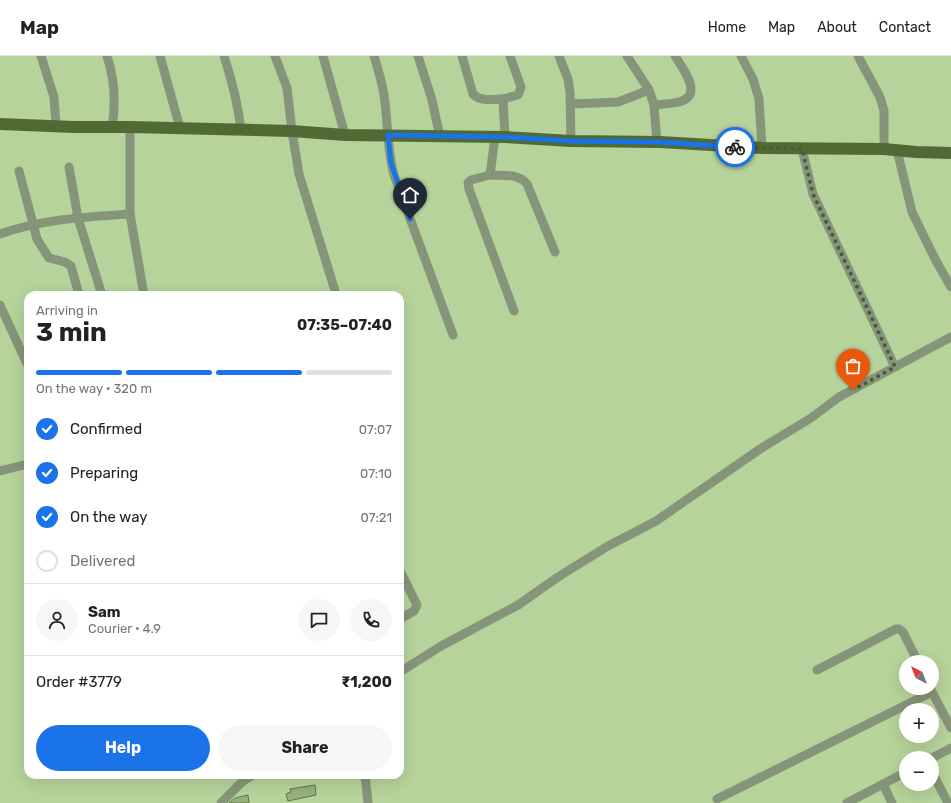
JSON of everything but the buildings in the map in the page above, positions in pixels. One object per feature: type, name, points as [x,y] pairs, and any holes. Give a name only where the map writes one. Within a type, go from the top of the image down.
[{"type":"main road","points":[[0,124],[112,128],[130,127],[292,131],[345,135],[500,137],[571,141],[658,142],[762,148],[884,149],[951,153]]},
{"type":"street","points":[[41,56],[54,97],[56,126]]},
{"type":"street","points":[[107,56],[115,88],[115,108],[112,128]]},
{"type":"street","points":[[160,56],[180,128]]},
{"type":"street","points":[[224,56],[235,92],[242,130]]},
{"type":"street","points":[[275,56],[287,88],[299,174],[335,291]]},
{"type":"street","points":[[323,56],[345,135]]},
{"type":"street","points":[[374,56],[384,95],[391,163],[394,175],[453,335]]},
{"type":"street","points":[[418,56],[432,100],[440,137]]},
{"type":"street","points":[[462,56],[473,94],[481,99],[503,99],[518,95],[520,92],[520,87],[510,56]]},
{"type":"street","points":[[559,56],[568,80],[571,104],[571,141]]},
{"type":"street","points":[[627,56],[648,90],[654,106],[658,142]]},
{"type":"street","points":[[654,106],[679,102],[686,98],[691,92],[691,84],[675,56]]},
{"type":"street","points":[[741,56],[753,79],[759,99],[762,148]]},
{"type":"street","points":[[858,56],[880,97],[884,111],[884,149]]},
{"type":"street","points":[[571,104],[618,102],[648,90]]},
{"type":"street","points":[[490,174],[500,137],[503,99]]},
{"type":"street","points":[[130,127],[130,214],[143,291]]},
{"type":"street","points":[[802,149],[813,194],[895,367]]},
{"type":"street","points":[[898,150],[912,212],[935,259],[951,287]]},
{"type":"street","points":[[69,167],[78,218],[101,291]]},
{"type":"street","points":[[19,171],[37,239],[49,258],[65,262],[71,266],[78,291]]},
{"type":"street","points":[[514,311],[468,183],[476,177],[490,174],[518,177],[523,180],[527,184],[555,252]]},
{"type":"street","points":[[0,234],[32,224],[78,218],[130,214]]},
{"type":"street","points":[[0,305],[24,357]]},
{"type":"street","points":[[404,666],[518,605],[558,577],[608,546],[656,521],[760,449],[811,418],[839,397],[951,337]]},
{"type":"street","points":[[0,471],[24,465]]},
{"type":"street","points":[[404,579],[418,605],[414,611],[404,617]]},
{"type":"street","points":[[817,670],[892,631],[899,629],[905,635],[915,655]]},
{"type":"street","points":[[717,799],[921,695]]},
{"type":"street","points":[[934,695],[951,728]]},
{"type":"street","points":[[939,754],[951,748]]},
{"type":"street","points":[[847,803],[899,776]]},
{"type":"street","points":[[221,803],[246,779]]},
{"type":"street","points":[[365,779],[368,803]]},
{"type":"street","points":[[883,784],[892,803]]},
{"type":"street","points":[[939,786],[948,803]]},
{"type":"way so far","points":[[735,147],[802,149],[813,194],[895,367],[853,390]]},
{"type":"route","points":[[410,219],[394,175],[388,135],[505,137],[571,141],[660,142],[735,147]]}]
